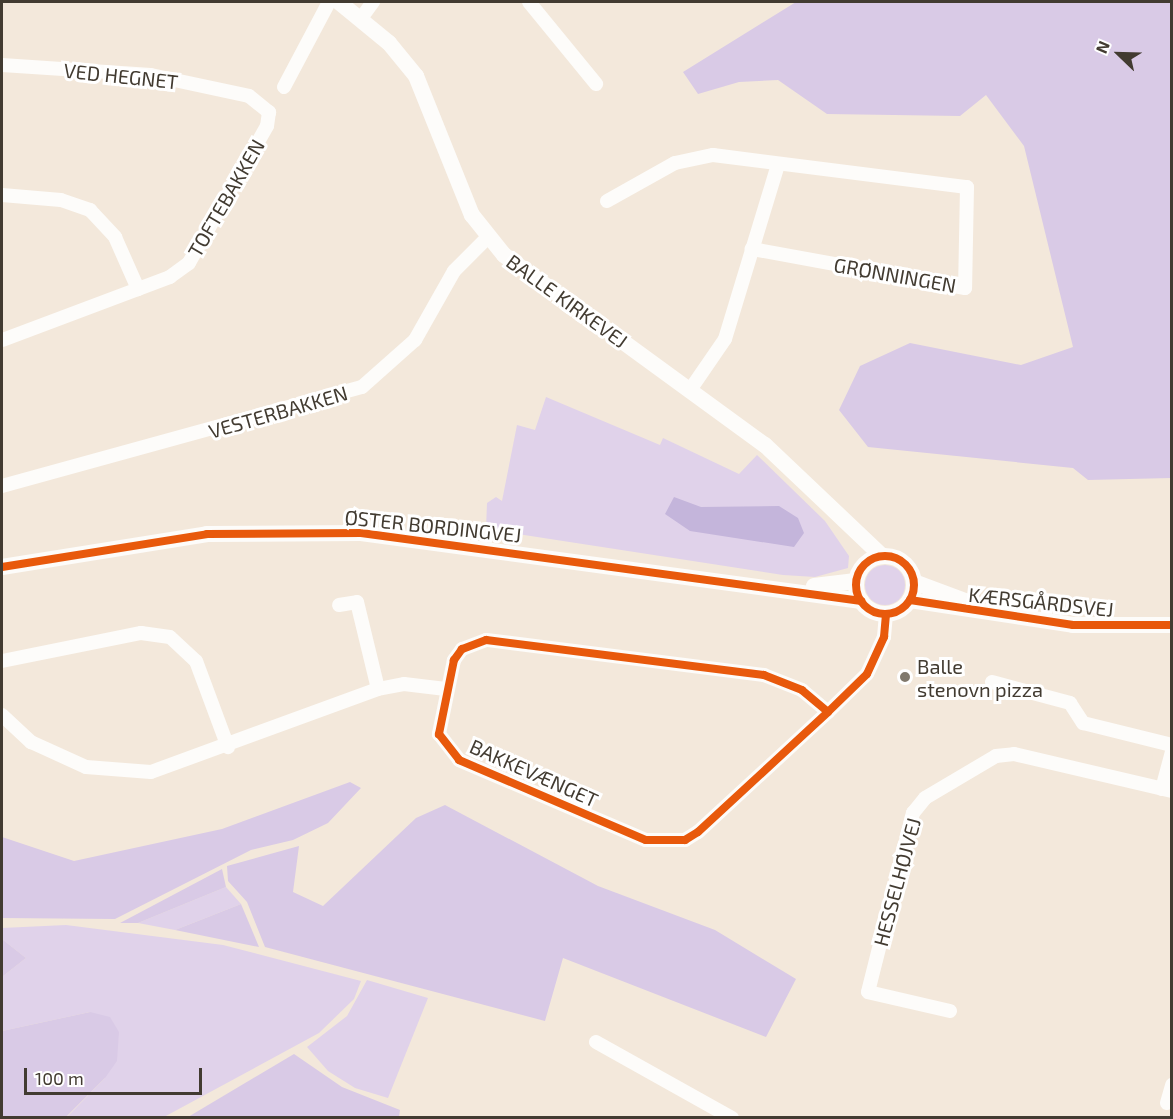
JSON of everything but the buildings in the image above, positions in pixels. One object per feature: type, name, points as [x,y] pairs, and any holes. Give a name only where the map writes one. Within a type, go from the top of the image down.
[{"type":"street","points":[[284,87],[329,2]]},
{"type":"street","name":"BALLE KIRKEVEJ","points":[[339,2],[362,17],[416,76],[459,187],[488,238],[521,270],[765,446],[882,556]]},
{"type":"street","points":[[362,17],[372,2]]},
{"type":"street","points":[[529,2],[596,84]]},
{"type":"street","name":"VED HEGNET","points":[[2,65],[151,75],[249,96],[269,112]]},
{"type":"street","name":"TOFTEBAKKEN","points":[[2,340],[138,289],[189,263],[267,126],[269,112]]},
{"type":"street","name":"GRØNNINGEN","points":[[607,201],[692,157],[967,187],[966,288],[752,249]]},
{"type":"street","points":[[690,390],[724,339],[778,165]]},
{"type":"street","points":[[2,195],[62,200],[90,210],[115,237],[138,289]]},
{"type":"street","name":"VESTERBAKKEN","points":[[2,486],[362,387],[415,340],[454,271],[488,238]]},
{"type":"street","name":"BALLE KIRKEVEJ","points":[[842,517],[864,565]]},
{"type":"street","name":"ØSTER BORDINGVEJ","points":[[2,567],[207,534],[349,533],[424,538],[789,587],[861,601]]},
{"type":"street","points":[[882,556],[903,562],[914,582],[910,600],[886,614],[861,601],[856,581],[864,565],[882,556]]},
{"type":"street","name":"ØSTER BORDINGVEJ","points":[[789,587],[856,581]]},
{"type":"street","name":"KÆRSGÅRDSVEJ","points":[[914,582],[1007,616]]},
{"type":"street","name":"KÆRSGÅRDSVEJ","points":[[910,600],[1073,625],[1171,625]]},
{"type":"street","points":[[339,605],[357,602],[378,689]]},
{"type":"street","name":"BAKKEVÆNGET","points":[[828,712],[802,690],[764,675],[486,640],[462,649],[446,689],[439,734],[459,760],[646,840],[667,843],[698,832],[828,712],[867,674],[884,637],[886,614]]},
{"type":"street","points":[[2,660],[141,633],[170,637],[196,661],[228,747]]},
{"type":"street","points":[[992,682],[1070,704],[1083,723],[1172,745]]},
{"type":"street","points":[[2,715],[31,742],[59,757],[117,772],[177,767],[378,689],[404,684],[446,689]]},
{"type":"street","name":"HESSELHØJVEJ","points":[[950,1011],[868,992],[913,813],[925,798],[996,756],[1014,754],[1167,790],[1172,752]]},
{"type":"street","points":[[596,1042],[732,1118]]},
{"type":"street","points":[[1167,1103],[1172,1085]]},
{"type":"shaded area","points":[[796,2],[1171,2],[1171,478],[1088,480],[1073,468],[868,447],[839,410],[860,366],[910,343],[1021,365],[1073,347],[1024,146],[986,95],[960,116],[827,114],[778,80],[739,82],[698,94],[683,72]]},
{"type":"shaded area","points":[[546,397],[660,445],[663,438],[739,474],[757,455],[825,521],[849,556],[848,568],[815,577],[783,575],[486,529],[487,503],[496,497],[502,501],[517,425],[535,430]]},
{"type":"shaded area","points":[[674,497],[701,507],[779,506],[798,518],[804,533],[794,547],[690,531],[665,514]]},
{"type":"shaded area","points":[[885,565],[899,571],[905,585],[899,599],[885,605],[871,599],[865,585],[871,571]]},
{"type":"shaded area","points":[[350,782],[361,788],[328,823],[293,840],[251,850],[115,919],[2,918],[2,837],[74,861],[222,829]]},
{"type":"shaded area","points":[[445,805],[598,886],[715,930],[796,979],[766,1037],[563,958],[545,1021],[265,947],[247,902],[228,881],[227,866],[299,846],[293,892],[323,906],[416,818]]},
{"type":"shaded area","points":[[222,869],[226,887],[138,923],[120,923]]},
{"type":"shaded area","points":[[226,887],[241,904],[175,930],[138,923]]},
{"type":"shaded area","points":[[241,904],[259,947],[175,930]]},
{"type":"shaded area","points":[[66,925],[223,945],[361,981],[354,999],[319,1033],[164,1117],[66,1118],[105,1078],[90,1012],[2,1031],[2,977],[26,958],[2,939],[2,928]]},
{"type":"shaded area","points":[[2,939],[26,958],[2,977]]},
{"type":"shaded area","points":[[367,980],[428,998],[388,1098],[355,1088],[328,1071],[307,1047],[347,1016]]},
{"type":"shaded area","points":[[90,1012],[110,1017],[119,1032],[117,1061],[105,1078],[66,1117],[2,1117],[2,1031]]},
{"type":"shaded area","points":[[294,1054],[342,1087],[400,1110],[399,1117],[188,1117]]},
{"type":"cycle path","points":[[2,567],[207,534],[361,533],[861,601]]},
{"type":"cycle path","points":[[885,556],[901,561],[909,569],[914,585],[909,601],[901,609],[885,614],[869,609],[861,601],[856,585],[861,569],[869,561],[885,556]]},
{"type":"cycle path","points":[[910,600],[1073,625],[1172,625]]},
{"type":"cycle path","points":[[828,712],[802,690],[764,675],[486,640],[462,649],[454,660],[439,734],[459,760],[646,840],[685,840],[698,832],[828,712],[867,674],[884,637],[886,614]]},
{"type":"place","name":"Balle stenovn pizza","points":[[905,677]]}]
